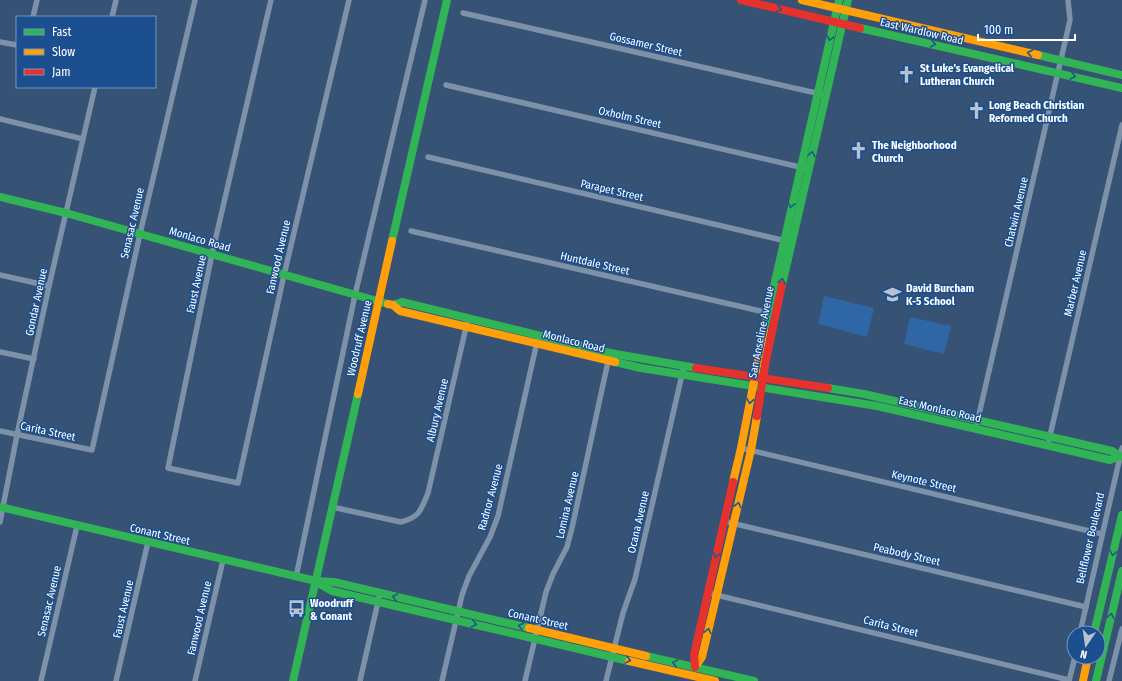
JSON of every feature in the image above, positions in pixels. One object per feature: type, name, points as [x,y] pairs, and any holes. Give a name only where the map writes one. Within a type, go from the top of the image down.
[{"type":"street","points":[[33,16],[37,0]]},
{"type":"street","points":[[112,16],[116,0]]},
{"type":"street","name":"Senasac Avenue","points":[[92,450],[140,234],[195,0]]},
{"type":"street","name":"Faust Avenue","points":[[202,476],[168,468],[212,254],[271,0]]},
{"type":"street","name":"Fanwood Avenue","points":[[202,476],[238,483],[284,275],[349,0]]},
{"type":"street","name":"Woodruff Avenue","points":[[296,577],[356,295],[426,0]]},
{"type":"street","name":"Woodruff Avenue","points":[[293,681],[447,0]]},
{"type":"street","name":"East Wardlow Road","points":[[741,0],[1122,88]]},
{"type":"street","name":"East Wardlow Road","points":[[802,0],[1122,75]]},
{"type":"street","name":"San Anseline Avenue","points":[[838,23],[837,8],[839,0]]},
{"type":"street","name":"San Anseline Avenue","points":[[693,678],[695,667],[694,655],[723,521],[759,378],[771,313],[787,241],[800,166],[821,94],[838,23],[845,11],[848,0]]},
{"type":"street","name":"Chatwin Avenue","points":[[976,424],[1070,20],[1068,0]]},
{"type":"street","name":"Gossamer Street","points":[[463,13],[821,94]]},
{"type":"street","points":[[915,40],[918,28]]},
{"type":"street","points":[[0,42],[16,45]]},
{"type":"street","points":[[986,56],[990,44]]},
{"type":"street","name":"Oxholm Street","points":[[446,85],[809,169]]},
{"type":"street","name":"Gondar Avenue","points":[[0,522],[49,286],[96,88]]},
{"type":"street","name":"San Anseline Avenue","points":[[787,241],[809,169],[821,94]]},
{"type":"street","points":[[0,119],[83,138]]},
{"type":"street","name":"Marber Avenue","points":[[1048,445],[1122,125]]},
{"type":"street","name":"Parapet Street","points":[[428,157],[787,241]]},
{"type":"street","name":"Monlaco Road","points":[[0,197],[66,213],[393,305],[400,311],[467,323],[683,375],[757,387]]},
{"type":"street","name":"Huntdale Street","points":[[411,231],[771,313]]},
{"type":"street","points":[[0,275],[49,286]]},
{"type":"street","name":"Albury Avenue","points":[[332,507],[401,522],[411,519],[420,513],[428,493],[467,323]]},
{"type":"street","name":"Radnor Avenue","points":[[442,681],[462,595],[469,576],[490,537],[498,516],[538,340]]},
{"type":"street","points":[[0,352],[34,360]]},
{"type":"street","name":"Monlaco Road","points":[[610,357],[684,366],[759,378]]},
{"type":"street","name":"Lomina Avenue","points":[[525,681],[546,592],[553,574],[567,547],[610,357]]},
{"type":"street","name":"Ocana Avenue","points":[[606,681],[623,613],[635,579],[684,366]]},
{"type":"street","name":"East Monlaco Road","points":[[759,378],[864,394],[1048,445],[1110,460],[1121,456]]},
{"type":"street","name":"San Anseline Avenue","points":[[695,667],[702,657],[751,450],[757,387]]},
{"type":"street","name":"East Monlaco Road","points":[[757,387],[1050,436],[1112,451],[1121,456]]},
{"type":"street","name":"Carita Street","points":[[0,431],[92,450]]},
{"type":"street","name":"Keynote Street","points":[[741,448],[1102,534]]},
{"type":"street","name":"Bellflower Boulevard","points":[[1082,625],[1122,448]]},
{"type":"street","name":"Conant Street","points":[[2,508],[296,577],[316,581],[334,582],[380,593],[458,612],[612,657],[693,678],[715,681]]},
{"type":"street","points":[[1096,625],[1122,515]]},
{"type":"street","name":"Peabody Street","points":[[723,521],[1086,607]]},
{"type":"street","name":"Senasac Avenue","points":[[42,681],[77,526]]},
{"type":"street","name":"Faust Avenue","points":[[116,681],[148,542]]},
{"type":"street","name":"Fanwood Avenue","points":[[195,681],[223,560]]},
{"type":"street","points":[[1096,681],[1122,571]]},
{"type":"street","name":"Conant Street","points":[[316,581],[332,591],[456,620],[614,648],[754,681]]},
{"type":"street","points":[[360,681],[380,593]]},
{"type":"street","name":"Carita Street","points":[[708,593],[1069,680]]},
{"type":"street","points":[[1109,681],[1122,628]]},
{"type":"street","points":[[1069,680],[1073,665]]},
{"type":"street","points":[[1083,681],[1086,665]]},
{"type":"shaded area","points":[[824,296],[874,308],[867,337],[818,324]]},
{"type":"shaded area","points":[[910,317],[951,326],[944,354],[904,344]]},
{"type":"traffic: fast","points":[[392,241],[447,0]]},
{"type":"traffic: fast","points":[[764,330],[839,0]]},
{"type":"traffic: fast","points":[[782,285],[848,0]]},
{"type":"traffic: fast","points":[[860,28],[1122,88]]},
{"type":"traffic: fast","points":[[1038,55],[1122,75]]},
{"type":"traffic: fast","points":[[0,197],[66,213],[388,304]]},
{"type":"traffic: fast","points":[[393,305],[402,302],[610,353],[696,368]]},
{"type":"traffic: fast","points":[[615,362],[641,368],[877,406],[1110,460],[1120,456]]},
{"type":"traffic: fast","points":[[828,388],[864,394],[1112,451],[1122,457]]},
{"type":"traffic: fast","points":[[293,681],[358,394]]},
{"type":"traffic: fast","points":[[0,507],[316,581],[334,582],[529,628]]},
{"type":"traffic: fast","points":[[1096,625],[1122,515]]},
{"type":"traffic: fast","points":[[1096,681],[1122,571]]},
{"type":"traffic: fast","points":[[318,583],[332,591],[629,661]]},
{"type":"traffic: fast","points":[[646,656],[754,681]]},
{"type":"traffic: slow","points":[[802,0],[1038,55]]},
{"type":"traffic: slow","points":[[358,394],[392,241]]},
{"type":"traffic: slow","points":[[388,304],[393,305],[400,311],[615,362]]},
{"type":"traffic: slow","points":[[733,482],[764,330]]},
{"type":"traffic: slow","points":[[695,667],[702,657],[751,450],[757,416]]},
{"type":"traffic: slow","points":[[529,628],[646,656]]},
{"type":"traffic: slow","points":[[629,661],[715,681]]},
{"type":"traffic: slow","points":[[1083,681],[1086,665]]},
{"type":"traffic: jam","points":[[741,0],[860,28]]},
{"type":"traffic: jam","points":[[757,416],[766,360],[782,285]]},
{"type":"traffic: jam","points":[[696,368],[828,388]]},
{"type":"traffic: jam","points":[[695,667],[694,655],[733,482]]},
{"type":"place","name":"St Luke's Evangelical Lutheran Church","points":[[907,74]]},
{"type":"place","name":"Long Beach Christian Reformed Church","points":[[976,111]]},
{"type":"place","name":"The Neighborhood Church","points":[[859,151]]},
{"type":"place","name":"David Burcham K-5 School","points":[[893,294]]},
{"type":"place","name":"Woodruff & Conant","points":[[297,609]]}]
